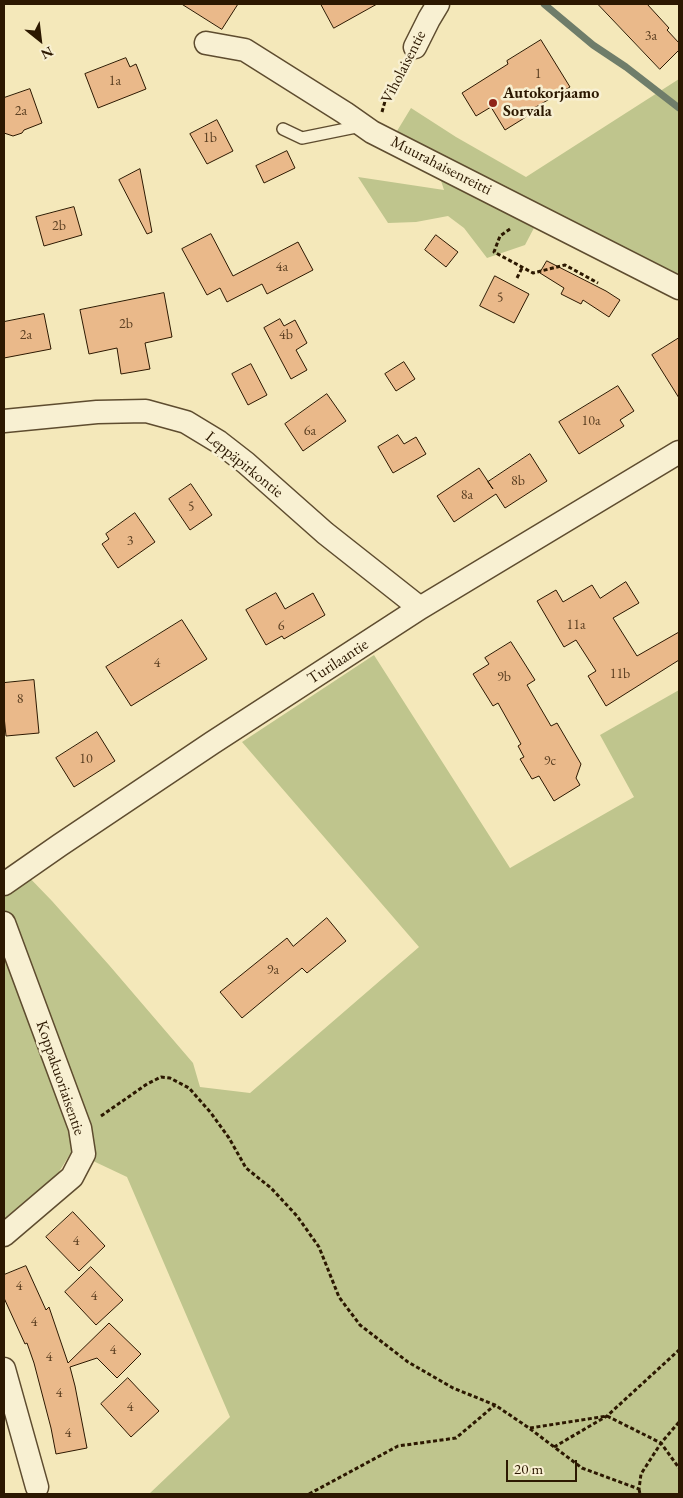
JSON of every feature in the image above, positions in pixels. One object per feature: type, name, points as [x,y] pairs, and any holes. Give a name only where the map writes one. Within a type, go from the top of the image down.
[{"type":"street","name":"Viholaisentie","points":[[415,47],[438,4]]},
{"type":"street","name":"Muurahaisenreitti","points":[[206,43],[245,50],[368,129],[679,288]]},
{"type":"street","name":"Leppäpirkontie","points":[[4,421],[97,412],[146,411],[186,422],[219,442],[246,463],[325,533],[420,608]]},
{"type":"street","name":"Turilaantie","points":[[4,884],[204,749],[420,608],[679,452]]},
{"type":"street","name":"Koppakuoriaisentie","points":[[4,923],[80,1128],[84,1154],[72,1177],[4,1235]]},
{"type":"street","points":[[4,1368],[37,1487]]},
{"type":"lane","points":[[282,129],[302,138],[368,129]]},
{"type":"path","name":"Viholaisentie","points":[[368,129],[383,110],[387,94],[405,71],[415,47]]},
{"type":"path","points":[[511,228],[500,236],[494,252],[533,273],[565,265],[598,283]]},
{"type":"path","points":[[517,278],[522,268]]},
{"type":"path","points":[[80,1128],[161,1077],[170,1078],[189,1088],[220,1126],[246,1168],[271,1188],[297,1216],[319,1247],[338,1297],[360,1325],[408,1362],[453,1388],[494,1405],[529,1428],[582,1468],[639,1489]]},
{"type":"path","points":[[554,1447],[607,1416],[679,1350]]},
{"type":"path","points":[[309,1494],[398,1446],[456,1438],[494,1405]]},
{"type":"path","points":[[529,1428],[607,1416],[661,1443],[679,1468]]},
{"type":"path","points":[[640,1494],[641,1474],[661,1443],[679,1422]]},
{"type":"green space","points":[[679,79],[679,278],[544,209],[525,245],[487,258],[464,228],[448,216],[416,222],[388,223],[358,177],[444,190],[434,159],[394,136],[411,108],[456,137],[526,177]]},
{"type":"green space","points":[[374,655],[510,868],[634,797],[600,735],[679,690],[679,1494],[149,1494],[230,1417],[127,1177],[72,1151],[57,1175],[4,1219],[4,884],[23,871],[109,965],[193,1063],[200,1087],[250,1093],[419,947],[242,742]]},
{"type":"building","points":[[182,4],[238,4],[222,29]]},
{"type":"building","points":[[321,4],[377,4],[334,28]]},
{"type":"building","points":[[598,4],[647,4],[669,28],[667,30],[679,43],[679,50],[660,69]]},
{"type":"building","points":[[541,40],[570,87],[524,114],[526,117],[505,130],[491,107],[476,116],[462,93],[508,64],[507,61]]},
{"type":"building","points":[[126,58],[130,67],[136,64],[146,89],[98,108],[85,74]]},
{"type":"building","points":[[30,89],[42,123],[13,136],[4,133],[4,98]]},
{"type":"building","points":[[217,120],[233,151],[207,164],[190,134]]},
{"type":"building","points":[[287,151],[295,168],[264,183],[256,166]]},
{"type":"building","points":[[140,169],[152,232],[147,234],[119,180]]},
{"type":"building","points":[[74,207],[82,235],[44,246],[36,217]]},
{"type":"building","points":[[211,234],[233,276],[298,242],[313,270],[267,294],[262,284],[227,302],[220,288],[207,295],[182,249]]},
{"type":"building","points":[[436,235],[458,252],[446,267],[425,250]]},
{"type":"building","points":[[547,261],[620,300],[609,317],[583,300],[581,304],[561,294],[564,288],[540,273]]},
{"type":"building","points":[[495,276],[529,294],[514,323],[480,306]]},
{"type":"building","points":[[164,293],[172,337],[145,343],[150,369],[121,374],[117,348],[89,354],[80,310]]},
{"type":"building","points":[[44,314],[51,349],[4,358],[4,322]]},
{"type":"building","points":[[280,319],[284,326],[295,320],[307,343],[296,350],[307,370],[291,379],[264,328]]},
{"type":"building","points":[[679,338],[679,398],[652,355]]},
{"type":"building","points":[[404,362],[415,379],[396,391],[385,374]]},
{"type":"building","points":[[251,364],[267,395],[248,405],[232,374]]},
{"type":"building","points":[[618,386],[634,411],[620,420],[624,426],[579,454],[559,422]]},
{"type":"building","points":[[327,394],[346,421],[303,451],[285,424]]},
{"type":"building","points":[[398,435],[404,444],[416,437],[426,454],[393,473],[378,447]]},
{"type":"building","points":[[530,454],[547,481],[505,508],[496,494],[454,522],[437,496],[479,468],[488,482]]},
{"type":"building","points":[[191,484],[212,515],[190,530],[169,499]]},
{"type":"building","points":[[135,513],[155,542],[118,568],[102,544],[109,539],[106,534]]},
{"type":"building","points":[[626,582],[639,603],[613,618],[637,656],[679,632],[679,660],[606,706],[588,676],[596,671],[576,640],[564,647],[537,601],[556,590],[563,602],[592,585],[600,598]]},
{"type":"building","points":[[276,593],[285,609],[313,593],[325,615],[284,639],[282,636],[266,645],[246,610]]},
{"type":"building","points":[[182,620],[207,659],[131,706],[106,667]]},
{"type":"building","points":[[511,642],[535,680],[527,685],[551,726],[557,723],[581,764],[576,778],[580,785],[554,801],[539,776],[532,779],[520,759],[524,757],[518,746],[521,744],[498,703],[493,706],[473,674],[489,664],[485,658]]},
{"type":"building","points":[[34,680],[39,733],[6,736],[4,683]]},
{"type":"building","points":[[97,732],[115,761],[74,787],[56,758]]},
{"type":"building","points":[[327,918],[346,941],[307,973],[302,968],[242,1018],[220,992],[287,938],[293,946]]},
{"type":"building","points":[[73,1212],[105,1246],[79,1271],[46,1237]]},
{"type":"building","points":[[26,1266],[46,1310],[49,1307],[68,1363],[109,1323],[141,1354],[117,1378],[97,1358],[70,1367],[87,1448],[56,1454],[34,1363],[27,1343],[25,1344],[4,1298],[4,1275]]},
{"type":"building","points":[[91,1267],[123,1300],[96,1325],[65,1292]]},
{"type":"building","points":[[128,1378],[159,1411],[131,1437],[101,1404]]},
{"type":"waterway","points":[[544,4],[593,45],[626,67],[679,108]]},
{"type":"place","name":"Autokorjaamo Sorvala","points":[[493,103]]}]
